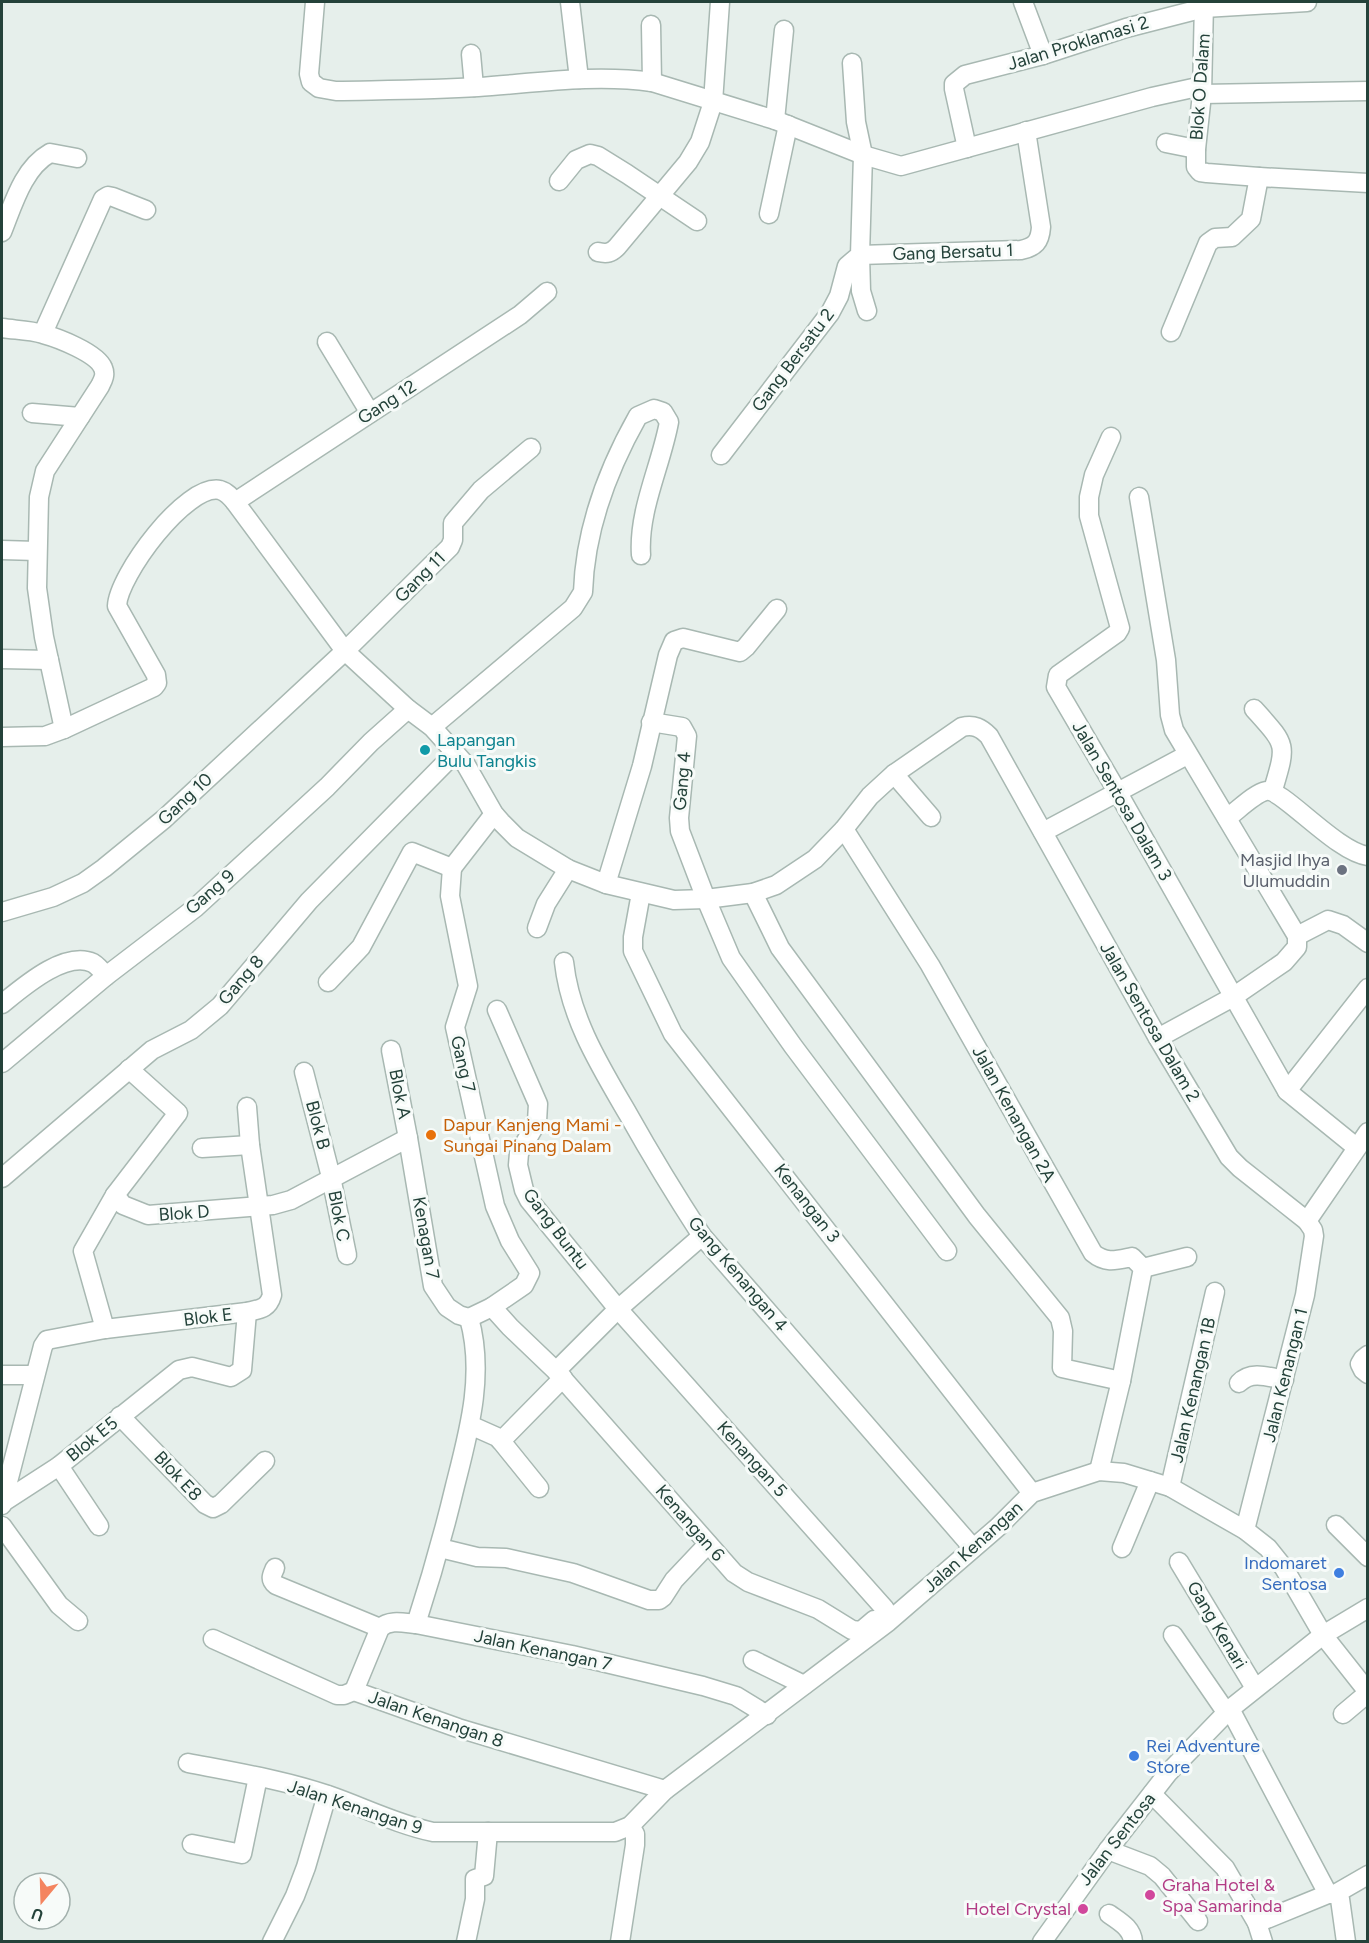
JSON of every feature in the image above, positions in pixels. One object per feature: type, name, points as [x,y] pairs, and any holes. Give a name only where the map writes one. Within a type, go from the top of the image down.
[{"type":"street","points":[[315,2],[309,74],[311,82],[319,88],[336,91],[474,87],[610,77],[652,82],[782,123],[863,155],[901,166],[1026,131],[1202,90],[1368,91]]},
{"type":"street","points":[[570,2],[579,79]]},
{"type":"street","points":[[598,252],[606,254],[612,252],[661,196],[696,151],[713,102],[720,2]]},
{"type":"street","points":[[1023,2],[1043,55]]},
{"type":"street","name":"Jalan Proklamasi 2","points":[[967,148],[954,95],[954,84],[965,75],[1043,55],[1204,5],[1307,2]]},
{"type":"street","name":"Blok O Dalam","points":[[1196,158],[1202,90],[1204,5]]},
{"type":"street","points":[[651,25],[652,82]]},
{"type":"street","points":[[769,214],[782,123],[784,30]]},
{"type":"street","points":[[471,54],[474,87]]},
{"type":"street","points":[[852,63],[856,122],[863,155],[860,255],[861,291],[867,311]]},
{"type":"street","name":"Gang Bersatu 1","points":[[860,255],[1021,250],[1033,247],[1040,238],[1041,227],[1026,131]]},
{"type":"street","points":[[1166,144],[1196,158],[1200,172],[1368,183]]},
{"type":"street","points":[[2,232],[28,173],[36,163],[50,153],[77,158]]},
{"type":"street","points":[[559,181],[576,160],[590,154],[598,156],[697,221]]},
{"type":"street","points":[[1171,332],[1208,243],[1215,238],[1232,237],[1251,219],[1259,177]]},
{"type":"street","points":[[43,333],[103,199],[113,197],[146,210]]},
{"type":"street","name":"Gang Bersatu 2","points":[[721,455],[830,313],[839,296],[847,267],[860,255]]},
{"type":"street","name":"Gang 12","points":[[238,507],[370,413],[520,315],[547,292]]},
{"type":"street","points":[[2,328],[43,333],[83,350],[97,360],[103,368],[104,376],[100,386],[45,471],[41,483],[37,551],[38,596],[64,729]]},
{"type":"street","points":[[327,342],[370,413]]},
{"type":"street","points":[[432,727],[573,608],[580,599],[594,518],[601,497],[638,416],[654,409],[663,412],[669,422],[644,516],[640,538],[641,555]]},
{"type":"street","points":[[32,413],[80,417]]},
{"type":"street","name":"Jalan Sentosa Dalam 3","points":[[1111,437],[1094,475],[1089,497],[1089,516],[1120,628],[1117,633],[1058,675],[1056,687],[1118,791],[1287,1091],[1351,1154]]},
{"type":"street","name":"Gang 11","points":[[345,651],[450,547],[453,540],[453,523],[481,490],[531,448]]},
{"type":"street","points":[[2,737],[45,736],[154,687],[157,683],[156,675],[117,606],[118,598],[127,578],[163,526],[180,507],[206,491],[221,490],[228,494],[345,651],[408,709],[432,727],[455,753],[465,765],[494,814],[517,837],[568,869],[606,884],[674,900],[706,899],[753,893],[776,885],[815,859],[844,829],[870,796],[894,774],[931,817]]},
{"type":"street","points":[[1139,497],[1166,660],[1170,716],[1174,730],[1297,936],[1297,946],[1292,955],[1233,997],[1158,1038]]},
{"type":"street","points":[[2,550],[37,551]]},
{"type":"street","points":[[606,884],[642,766],[668,655],[674,641],[683,638],[740,652],[777,609]]},
{"type":"street","name":"Gang 10","points":[[2,912],[53,897],[83,883],[104,868],[164,819],[345,651]]},
{"type":"street","points":[[2,659],[49,660]]},
{"type":"street","name":"Gang 9","points":[[2,1063],[106,976],[195,908],[408,709]]},
{"type":"street","points":[[1254,709],[1275,732],[1282,744],[1283,751],[1273,790]]},
{"type":"street","name":"Gang 4","points":[[651,722],[682,727],[687,736],[680,824],[706,899]]},
{"type":"street","name":"Jalan Sentosa Dalam 2","points":[[894,774],[962,727],[969,725],[977,727],[990,736],[1158,1038],[1229,1157],[1307,1221]]},
{"type":"street","name":"Gang 8","points":[[2,1178],[152,1050],[191,1030],[220,1006],[309,901],[455,753]]},
{"type":"street","points":[[1043,832],[1187,755]]},
{"type":"street","points":[[1227,818],[1263,791],[1273,790],[1320,830],[1352,852],[1368,856]]},
{"type":"street","points":[[328,982],[361,947],[412,852],[452,867],[494,814]]},
{"type":"street","name":"Jalan Kenangan 2A","points":[[844,829],[930,965],[1093,1253],[1100,1259],[1110,1261],[1132,1257],[1143,1268]]},
{"type":"street","name":"Gang 7","points":[[452,867],[450,896],[468,987],[455,1027],[495,1206],[510,1241],[530,1273],[524,1285],[492,1307]]},
{"type":"street","points":[[537,928],[546,904],[568,869]]},
{"type":"street","name":"Kenangan 3","points":[[641,893],[633,951],[673,1034],[1032,1493]]},
{"type":"street","points":[[753,893],[780,948],[977,1216],[1060,1318],[1063,1331],[1062,1368],[1121,1381]]},
{"type":"street","points":[[706,899],[731,958],[793,1046],[947,1251]]},
{"type":"street","points":[[1297,936],[1328,921],[1343,925],[1368,943]]},
{"type":"street","points":[[2,1004],[51,969],[76,959],[96,964],[106,976]]},
{"type":"street","name":"Gang Kenangan 4","points":[[564,962],[566,984],[586,1041],[664,1177],[702,1236],[973,1548]]},
{"type":"street","points":[[1287,1091],[1368,988]]},
{"type":"street","name":"Gang Buntu","points":[[497,1010],[539,1111],[537,1122],[519,1153],[518,1166],[524,1190],[618,1309]]},
{"type":"street","name":"Blok A","points":[[391,1050],[408,1137]]},
{"type":"street","points":[[105,1329],[83,1251],[115,1195],[178,1113],[129,1069]]},
{"type":"street","name":"Blok B","points":[[304,1072],[331,1178]]},
{"type":"street","points":[[247,1107],[259,1207],[291,1200],[408,1137]]},
{"type":"street","points":[[1307,1221],[1368,1132]]},
{"type":"street","name":"Kenagan 7","points":[[408,1137],[434,1286],[447,1307],[469,1318]]},
{"type":"street","points":[[202,1148],[250,1145]]},
{"type":"street","name":"Blok C","points":[[331,1178],[347,1255]]},
{"type":"street","name":"Blok D","points":[[115,1195],[123,1205],[148,1215],[259,1207]]},
{"type":"street","name":"Blok E","points":[[35,1376],[43,1346],[47,1340],[105,1329],[264,1309],[270,1303],[272,1295],[259,1207]]},
{"type":"street","name":"Jalan Kenangan 1","points":[[1245,1530],[1305,1295],[1314,1236],[1307,1221]]},
{"type":"street","points":[[501,1441],[618,1309],[702,1236]]},
{"type":"street","points":[[1099,1471],[1121,1381],[1143,1268],[1187,1257]]},
{"type":"street","name":"Jalan Kenangan 1B","points":[[1170,1487],[1215,1292]]},
{"type":"street","points":[[416,1624],[440,1548],[470,1425],[477,1359],[469,1318],[492,1307]]},
{"type":"street","name":"Kenangan 6","points":[[492,1307],[560,1374],[708,1544],[740,1577],[818,1609],[852,1630],[861,1631],[938,1567],[950,1569]]},
{"type":"street","name":"Kenangan 5","points":[[618,1309],[885,1609]]},
{"type":"street","name":"Blok E5","points":[[2,1504],[59,1466],[179,1370],[192,1367],[231,1377],[242,1370],[247,1312]]},
{"type":"street","points":[[1368,1355],[1360,1364],[1368,1374]]},
{"type":"street","points":[[2,1375],[35,1376],[9,1450],[2,1504]]},
{"type":"street","points":[[1239,1383],[1247,1376],[1257,1375],[1284,1380]]},
{"type":"street","name":"Blok E8","points":[[120,1416],[205,1504],[213,1509],[266,1461]]},
{"type":"street","points":[[470,1425],[501,1441],[539,1488]]},
{"type":"street","points":[[59,1466],[99,1526]]},
{"type":"street","name":"Jalan Kenangan","points":[[630,1826],[665,1790],[871,1636],[998,1527],[1032,1493],[1099,1471],[1124,1473],[1170,1487],[1245,1530],[1268,1548],[1284,1568],[1323,1635],[1368,1692]]},
{"type":"street","points":[[1122,1548],[1150,1481]]},
{"type":"street","points":[[1336,1525],[1368,1557]]},
{"type":"street","points":[[2,1526],[59,1605],[78,1621]]},
{"type":"street","points":[[440,1548],[477,1557],[506,1558],[573,1572],[649,1600],[659,1600],[674,1580],[708,1544]]},
{"type":"street","name":"Gang Kenari","points":[[1179,1562],[1255,1688]]},
{"type":"street","points":[[275,1568],[271,1577],[272,1582],[276,1585],[380,1628],[354,1691]]},
{"type":"street","name":"Jalan Sentosa","points":[[1042,1941],[1108,1850],[1168,1773],[1228,1710],[1323,1635],[1368,1608]]},
{"type":"street","name":"Jalan Kenangan 7","points":[[380,1628],[394,1622],[416,1624],[572,1656],[703,1686],[736,1696],[767,1715]]},
{"type":"street","points":[[1173,1635],[1228,1710],[1332,1894],[1340,1899],[1346,1941]]},
{"type":"street","name":"Jalan Kenangan 8","points":[[213,1639],[337,1695],[354,1691],[458,1728],[665,1790]]},
{"type":"street","points":[[753,1660],[804,1685]]},
{"type":"street","points":[[1343,1714],[1368,1692]]},
{"type":"street","name":"Jalan Kenangan 9","points":[[188,1763],[258,1777],[327,1795],[416,1829],[433,1832],[615,1832],[630,1826]]},
{"type":"street","points":[[192,1844],[242,1854],[258,1777]]},
{"type":"street","points":[[1152,1794],[1225,1868],[1257,1923],[1263,1941]]},
{"type":"street","points":[[272,1941],[296,1896],[327,1795]]},
{"type":"street","points":[[620,1941],[635,1845],[635,1834],[630,1826]]},
{"type":"street","points":[[466,1941],[475,1899],[475,1879],[484,1875],[488,1832]]},
{"type":"street","points":[[1108,1850],[1150,1866],[1162,1876],[1198,1921]]},
{"type":"street","points":[[1257,1923],[1332,1894],[1368,1875]]},
{"type":"street","points":[[1109,1914],[1127,1927],[1132,1934],[1133,1941]]},
{"type":"place","name":"Lapangan Bulu Tangkis","points":[[425,750]]},
{"type":"place","name":"Masjid Ihya Ulumuddin","points":[[1342,870]]},
{"type":"place","name":"Dapur Kanjeng Mami - Sungai Pinang Dalam","points":[[431,1135]]},
{"type":"place","name":"Indomaret Sentosa","points":[[1339,1573]]},
{"type":"place","name":"Rei Adventure Store","points":[[1134,1756]]},
{"type":"place","name":"Graha Hotel & Spa Samarinda","points":[[1150,1895]]},
{"type":"place","name":"Hotel Crystal","points":[[1083,1909]]}]
